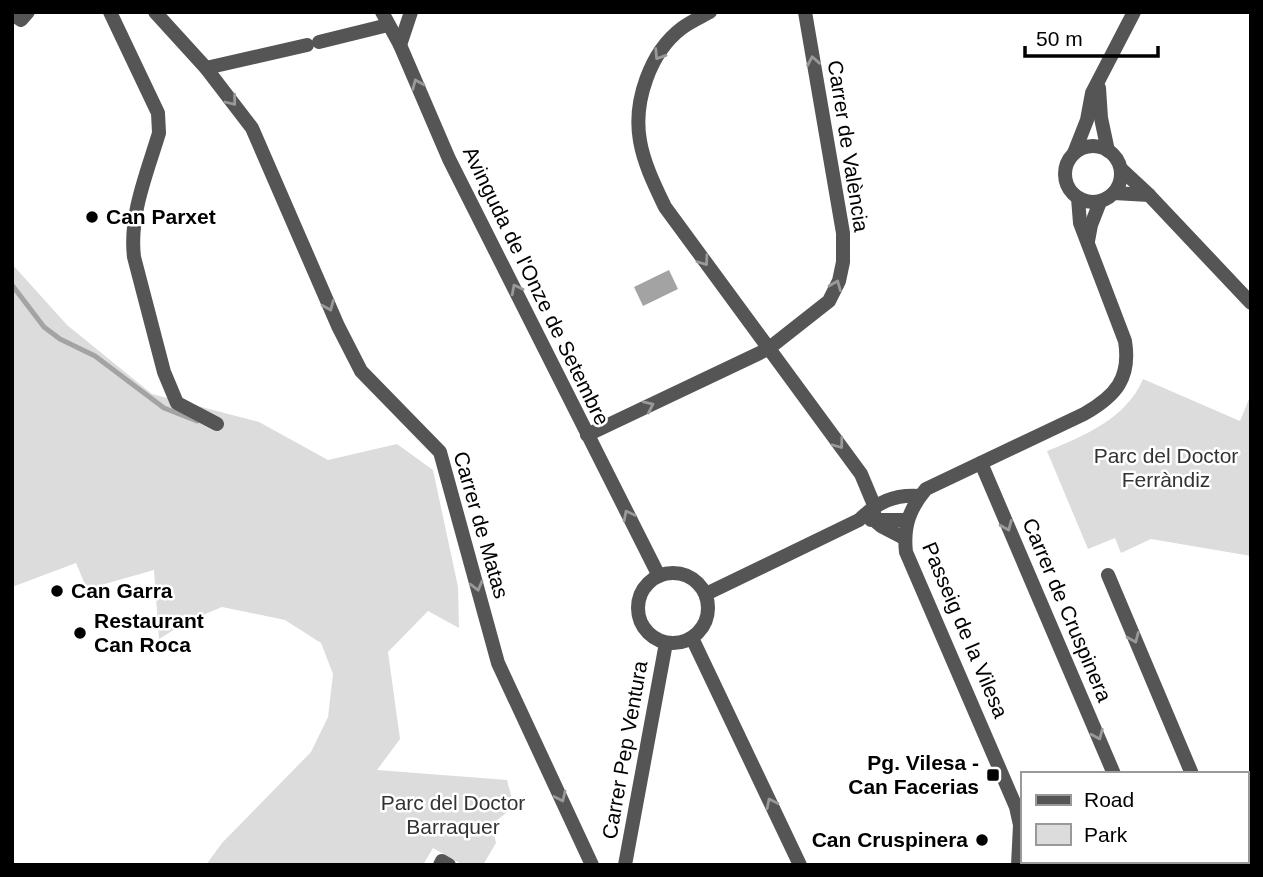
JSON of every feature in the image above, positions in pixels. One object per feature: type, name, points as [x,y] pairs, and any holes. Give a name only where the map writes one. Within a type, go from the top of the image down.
[{"type":"street","points":[[12,14],[21,20],[28,12]]},
{"type":"street","points":[[110,12],[158,113],[159,133],[134,221],[132,238],[134,257],[160,359],[177,403],[217,424]]},
{"type":"street","name":"Carrer de Matas","points":[[155,12],[206,68],[252,128],[338,326],[361,372],[440,452],[498,663],[592,865]]},
{"type":"street","points":[[400,45],[411,12]]},
{"type":"street","points":[[710,12],[681,28],[656,56],[640,101],[639,139],[648,170],[665,207],[861,474],[869,515],[881,526],[904,538]]},
{"type":"street","name":"Carrer de València","points":[[587,435],[768,349],[829,301],[839,281],[843,262],[843,233],[805,12]]},
{"type":"street","points":[[1121,169],[1119,186],[1114,193],[1100,202],[1078,198],[1067,185],[1065,177],[1066,168],[1087,120],[1092,93],[1134,12]]},
{"type":"street","points":[[206,68],[313,44],[385,19]]},
{"type":"street","name":"Avinguda de l'Onze de Setembre","points":[[385,19],[400,45],[449,159],[659,576]]},
{"type":"street","points":[[1099,83],[1101,118],[1108,151],[1121,169],[1251,303]]},
{"type":"street","points":[[1074,153],[1091,146],[1108,151]]},
{"type":"street","points":[[1114,193],[1149,195]]},
{"type":"street","name":"Passeig de la Vilesa","points":[[1021,822],[906,552],[904,538],[907,520],[914,504],[926,489],[1094,408],[1104,402],[1119,386],[1126,370],[1128,355],[1125,341],[1080,223],[1078,198]]},
{"type":"street","points":[[1088,243],[1091,225],[1100,202]]},
{"type":"street","name":"Carrer de Cruspinera","points":[[981,463],[1113,772]]},
{"type":"street","points":[[706,594],[869,515],[897,497],[920,496]]},
{"type":"street","points":[[869,515],[907,520]]},
{"type":"street","points":[[677,573],[694,579],[706,594],[709,606],[707,619],[701,630],[692,638],[680,643],[666,643],[653,637],[642,626],[638,612],[639,597],[646,584],[659,576],[677,573]]},
{"type":"street","points":[[1108,575],[1191,772]]},
{"type":"street","points":[[692,638],[800,865]]},
{"type":"street","name":"Carrer Pep Ventura","points":[[625,865],[666,643]]},
{"type":"street","name":"Passeig de la Vilesa","points":[[1018,865],[1021,835]]},
{"type":"street","points":[[440,865],[442,861],[449,865]]},
{"type":"green space","name":"Parc del Doctor Barraquer","points":[[12,264],[67,325],[152,394],[259,422],[328,460],[397,444],[433,470],[458,587],[459,628],[428,611],[388,652],[400,739],[377,770],[507,780],[514,807],[492,824],[496,843],[483,865],[463,865],[433,848],[423,865],[206,865],[222,843],[311,752],[328,717],[333,674],[321,643],[285,620],[222,607],[188,621],[159,639],[154,570],[87,589],[76,563],[12,587]]},
{"type":"green space","name":"Parc del Doctor Ferràndiz","points":[[1143,379],[1240,421],[1251,394],[1251,556],[1151,539],[1121,553],[1115,538],[1088,549],[1047,451],[1089,432],[1115,415],[1136,393]]},
{"type":"shaded area","points":[[669,270],[678,289],[643,306],[634,287]]},
{"type":"waterway","points":[[12,285],[44,327],[60,339],[95,356],[164,408],[197,421]]},
{"type":"place","name":"Can Parxet","points":[[92,217]]},
{"type":"place","name":"Can Garra","points":[[57,591]]},
{"type":"place","name":"Restaurant Can Roca","points":[[80,633]]},
{"type":"place","name":"Pg. Vilesa - Can Facerias","points":[[993,775]]},
{"type":"place","name":"Can Cruspinera","points":[[982,840]]}]
